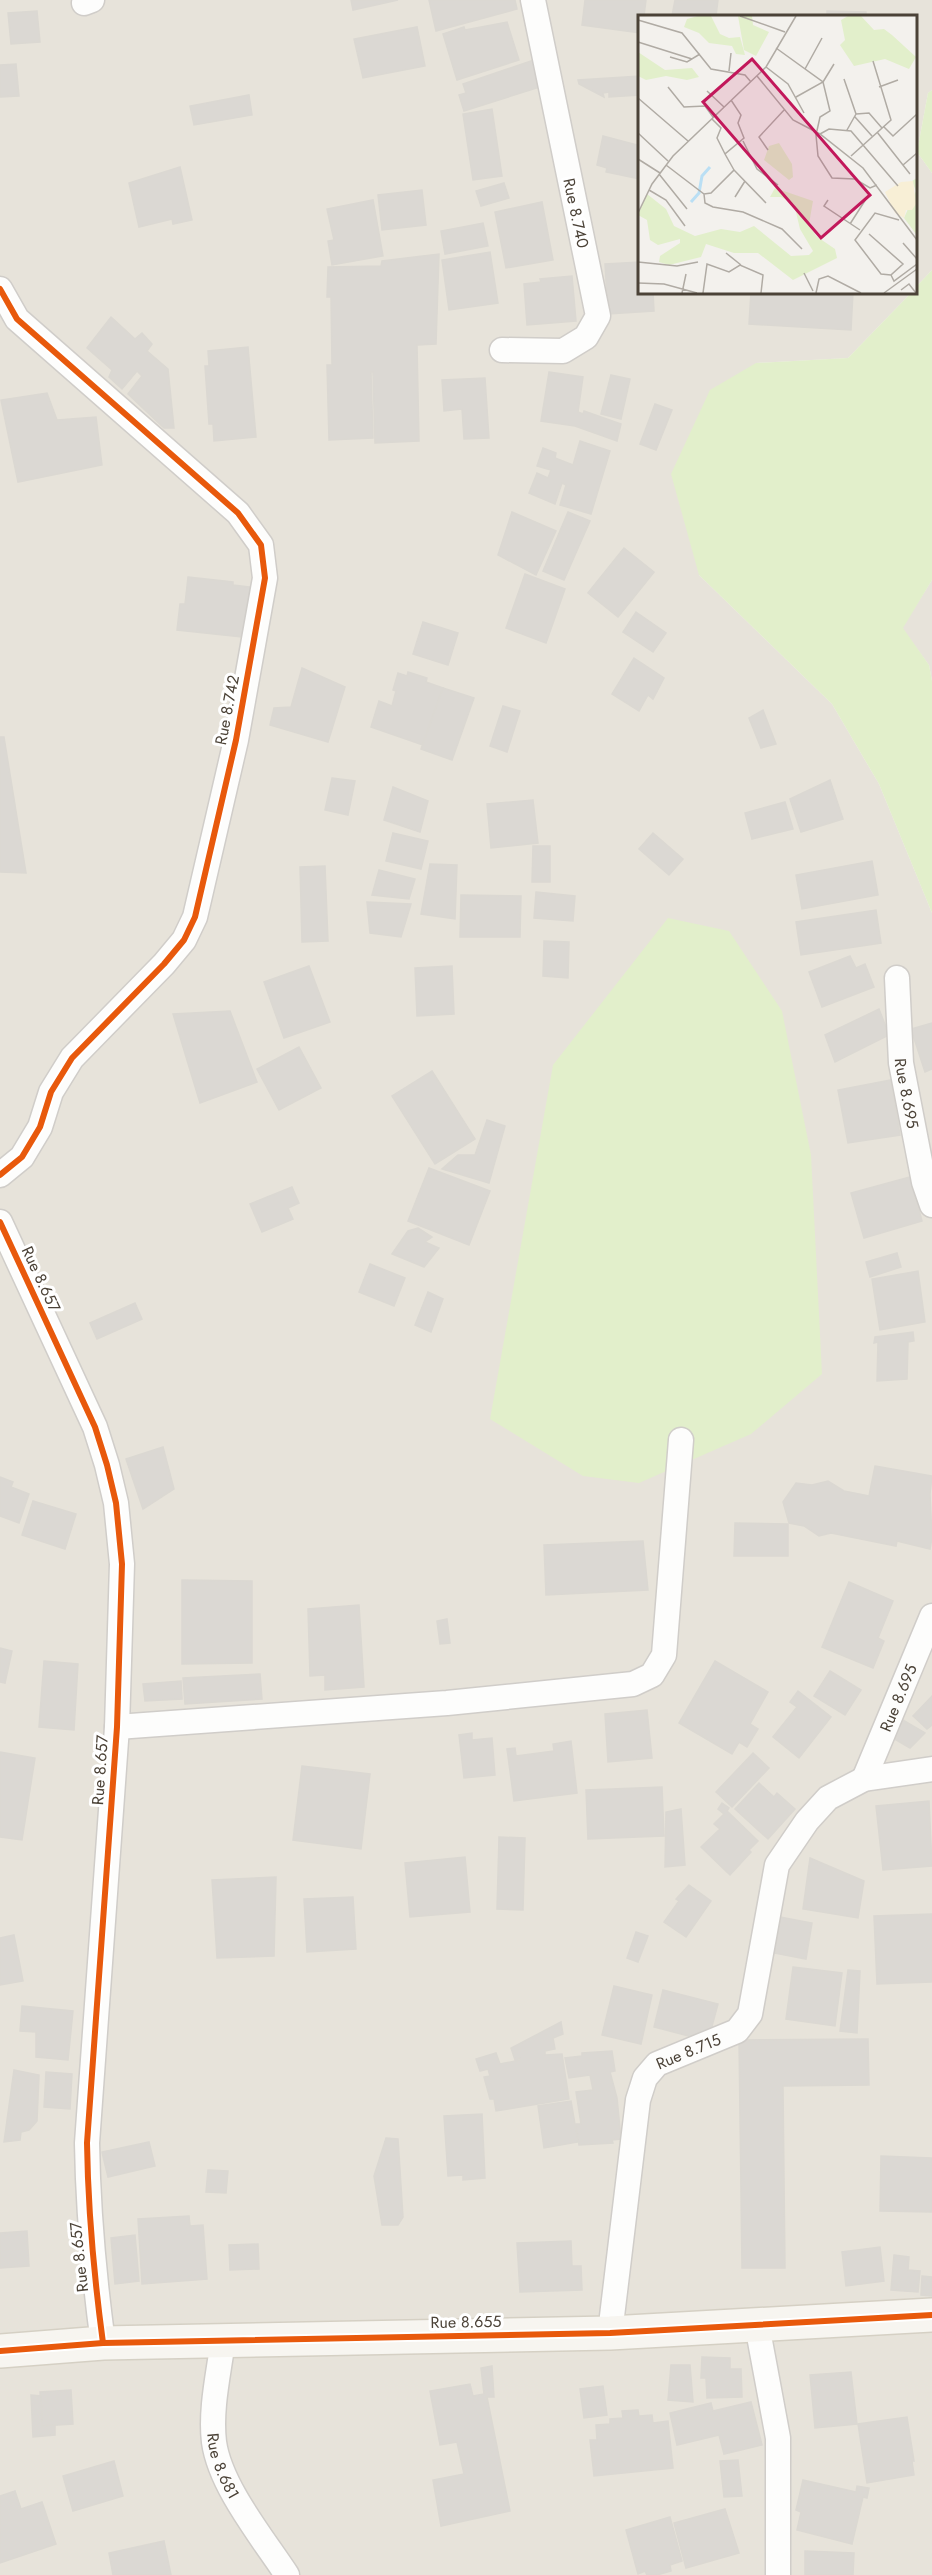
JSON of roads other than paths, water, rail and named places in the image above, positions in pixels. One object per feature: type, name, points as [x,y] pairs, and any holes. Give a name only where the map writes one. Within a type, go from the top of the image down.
[{"type":"street","name":"Rue 8.740","points":[[502,350],[563,351],[586,337],[598,316],[532,0]]},
{"type":"street","name":"Rue 8.742","points":[[0,289],[17,319],[238,513],[261,545],[265,578],[236,740],[195,917],[184,940],[164,964],[72,1058],[51,1092],[40,1127],[22,1157],[0,1175]]},
{"type":"street","name":"Rue 8.695","points":[[897,978],[901,1063],[924,1182],[932,1205]]},
{"type":"street","name":"Rue 8.657","points":[[0,1222],[95,1427],[116,1503],[122,1564],[117,1727],[87,2143],[88,2207],[103,2343]]},
{"type":"street","points":[[117,1727],[447,1703],[633,1684],[652,1675],[664,1655],[681,1440]]},
{"type":"street","name":"Rue 8.695","points":[[864,1779],[932,1616]]},
{"type":"street","name":"Rue 8.715","points":[[610,2333],[638,2100],[645,2078],[657,2064],[737,2031],[750,2014],[777,1864],[807,1821],[828,1798],[864,1779],[932,1769]]},
{"type":"street","name":"Rue 8.655","points":[[0,2351],[103,2343],[610,2333],[932,2315]]},
{"type":"street","points":[[757,2325],[778,2438],[778,2575]]},
{"type":"street","name":"Rue 8.681","points":[[223,2340],[214,2407],[214,2441],[223,2476],[287,2575]]}]
